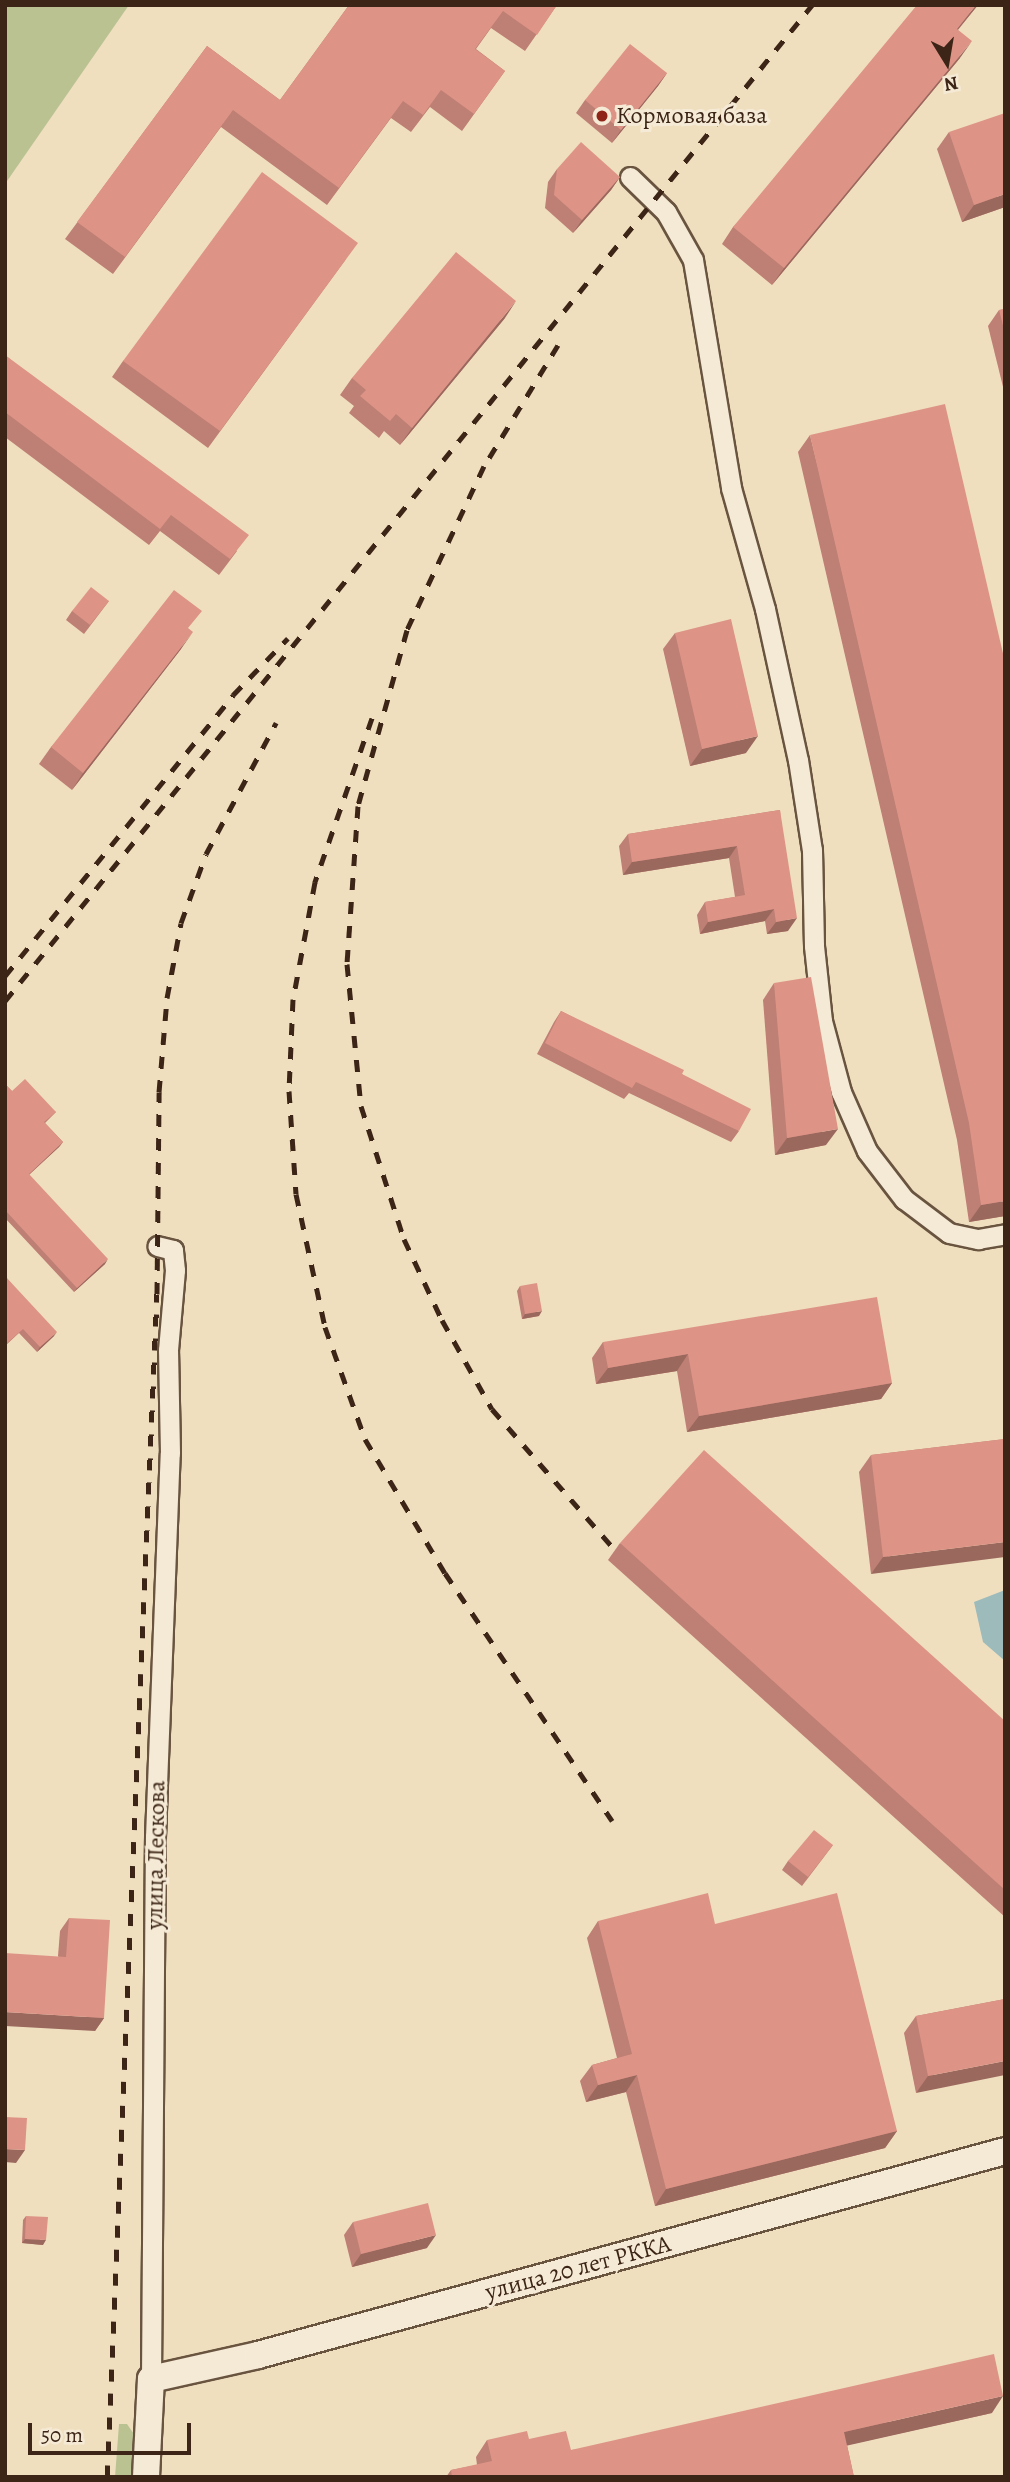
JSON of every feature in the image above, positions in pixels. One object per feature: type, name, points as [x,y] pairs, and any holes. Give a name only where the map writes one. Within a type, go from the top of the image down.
[{"type":"main road","name":"улица 20 лет РККА","points":[[151,2379],[258,2355],[1005,2151]]},
{"type":"main road","name":"улица Лескова","points":[[146,2477],[151,2379]]},
{"type":"street","points":[[630,177],[666,212],[693,260],[731,488],[765,610],[798,760],[812,850],[814,946],[822,1021],[841,1092],[867,1151],[904,1199],[949,1233],[978,1239],[1005,1234]]},
{"type":"street","name":"улица Лескова","points":[[151,2379],[155,1837],[170,1453],[168,1350],[175,1270],[173,1250],[158,1246]]},
{"type":"green space","points":[[5,5],[129,5],[5,184]]},
{"type":"green space","points":[[119,2424],[127,2424],[136,2437],[139,2477],[115,2477]]},
{"type":"water","points":[[1005,1590],[1005,1661],[983,1642],[974,1602]]},
{"type":"building","points":[[349,5],[557,5],[537,35],[503,11],[475,49],[505,71],[474,114],[441,90],[423,115],[403,101],[339,188],[233,110],[125,257],[77,222],[207,46],[280,100]]},
{"type":"building","points":[[917,5],[976,5],[957,29],[972,41],[784,268],[733,227]]},
{"type":"building","points":[[630,44],[667,73],[621,130],[585,100]]},
{"type":"building","points":[[1005,113],[1005,194],[974,205],[949,132]]},
{"type":"building","points":[[581,142],[620,177],[582,220],[554,195],[557,169]]},
{"type":"building","points":[[262,172],[358,243],[220,431],[123,361]]},
{"type":"building","points":[[456,252],[516,301],[412,428],[396,414],[390,421],[360,396],[366,390],[352,378]]},
{"type":"building","points":[[1005,309],[1005,333],[999,310]]},
{"type":"building","points":[[5,355],[249,535],[230,559],[171,515],[160,529],[5,412]]},
{"type":"building","points":[[945,404],[1005,662],[1005,1201],[981,1205],[969,1123],[810,435]]},
{"type":"building","points":[[91,587],[109,601],[90,625],[72,611]]},
{"type":"building","points":[[174,590],[202,611],[188,628],[193,632],[83,773],[51,747]]},
{"type":"building","points":[[731,619],[758,736],[702,749],[675,633]]},
{"type":"building","points":[[780,810],[797,918],[776,922],[774,909],[708,922],[705,902],[745,895],[737,846],[632,862],[628,834]]},
{"type":"building","points":[[811,977],[838,1129],[787,1138],[774,983]]},
{"type":"building","points":[[561,1011],[684,1070],[682,1074],[751,1109],[739,1131],[636,1082],[632,1088],[545,1043]]},
{"type":"building","points":[[25,1079],[56,1112],[44,1122],[63,1142],[29,1174],[108,1259],[77,1288],[5,1210],[5,1084],[12,1091]]},
{"type":"building","points":[[5,1276],[57,1332],[40,1347],[23,1329],[5,1345]]},
{"type":"building","points":[[537,1283],[542,1311],[525,1314],[520,1286]]},
{"type":"building","points":[[877,1297],[892,1383],[699,1416],[688,1354],[608,1368],[603,1342]]},
{"type":"building","points":[[1005,1439],[1005,1542],[883,1557],[871,1455]]},
{"type":"building","points":[[704,1450],[1005,1721],[1005,1890],[620,1543]]},
{"type":"building","points":[[814,1830],[833,1845],[808,1877],[788,1861]]},
{"type":"building","points":[[708,1893],[715,1924],[837,1893],[897,2131],[666,2189],[637,2075],[598,2085],[592,2065],[632,2054],[598,1921]]},
{"type":"building","points":[[69,1918],[110,1920],[104,2018],[5,2012],[5,1953],[66,1957]]},
{"type":"building","points":[[1005,1999],[1005,2061],[928,2076],[916,2016]]},
{"type":"building","points":[[5,2117],[27,2118],[25,2150],[5,2149]]},
{"type":"building","points":[[428,2203],[436,2235],[361,2254],[353,2222]]},
{"type":"building","points":[[26,2216],[48,2217],[46,2240],[25,2239]]},
{"type":"building","points":[[994,2354],[1003,2396],[844,2432],[854,2477],[452,2477],[451,2470],[492,2461],[487,2440],[527,2431],[529,2439],[566,2431],[571,2450]]},
{"type":"railway","points":[[5,1001],[812,5]]},
{"type":"railway","points":[[558,345],[484,466],[407,630],[358,806],[347,964],[361,1106],[404,1239],[442,1320],[492,1409],[616,1551]]},
{"type":"railway","points":[[5,976],[233,695],[288,638]]},
{"type":"railway","points":[[372,718],[315,882],[293,999],[289,1091],[296,1194],[325,1327],[365,1439],[445,1573],[612,1821]]},
{"type":"railway","points":[[107,2477],[157,1294],[159,1092],[167,998],[181,923],[206,854],[276,723]]},
{"type":"place","name":"Кормовая база","points":[[602,116]]}]
